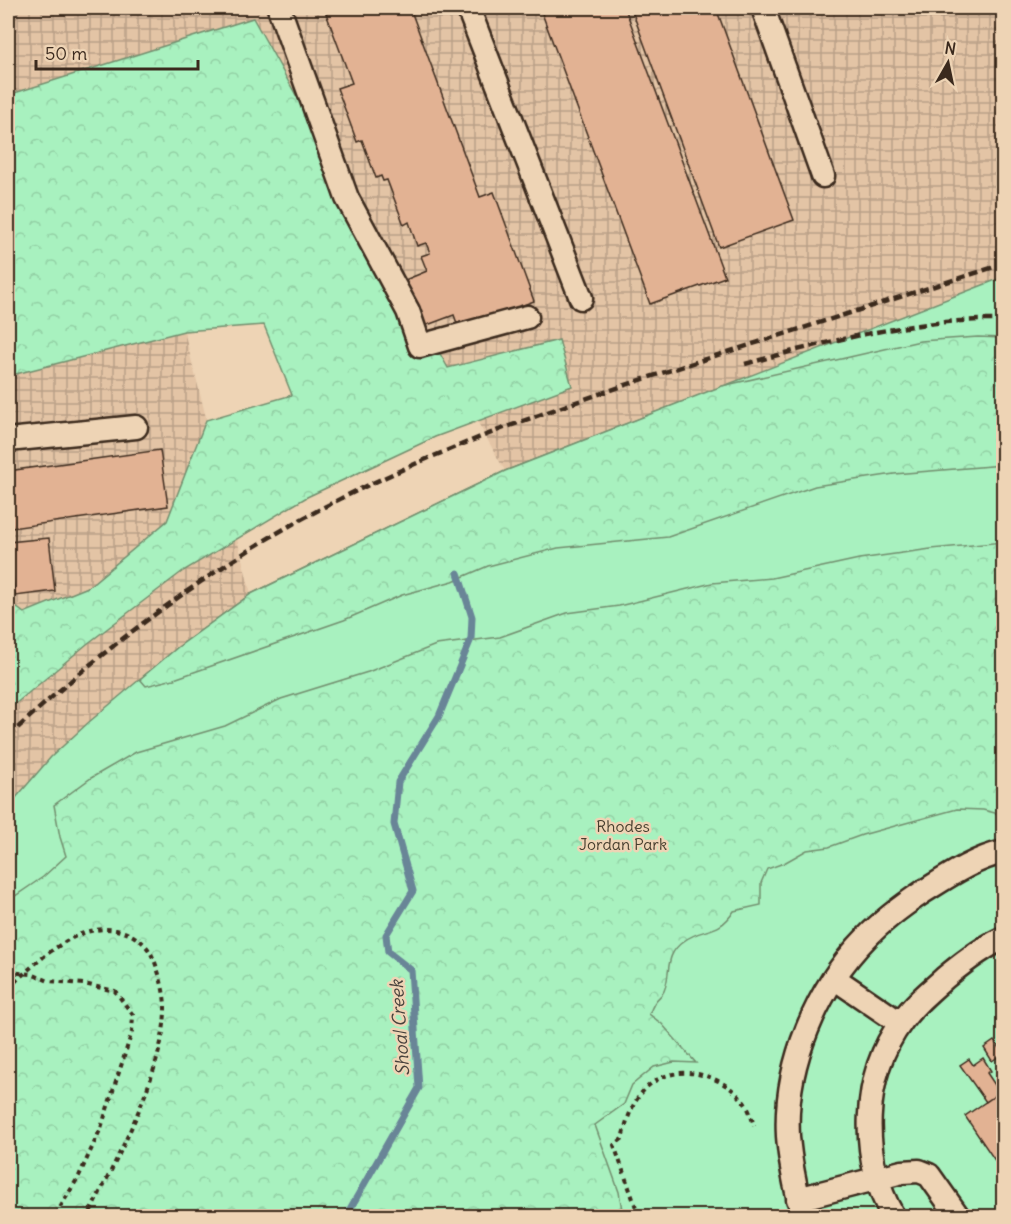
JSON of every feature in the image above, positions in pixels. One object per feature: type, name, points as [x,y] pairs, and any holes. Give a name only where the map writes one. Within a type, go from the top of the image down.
[{"type":"street","points":[[279,8],[347,198],[408,311],[420,346],[527,317]]},
{"type":"street","points":[[468,8],[581,298]]},
{"type":"street","points":[[762,8],[823,176]]},
{"type":"street","points":[[8,440],[136,427]]},
{"type":"street","points":[[958,1216],[929,1175],[911,1171],[877,1179],[801,1208],[791,1166],[788,1134],[793,1076],[813,1016],[834,978],[864,939],[885,920],[937,883],[991,855],[1004,852]]},
{"type":"street","points":[[893,1216],[885,1203],[877,1179],[870,1141],[872,1098],[877,1071],[900,1023],[932,989],[956,968],[1004,938]]},
{"type":"street","points":[[834,978],[900,1023]]},
{"type":"path","points":[[8,988],[70,940],[82,933],[102,928],[120,930],[146,946],[159,972],[165,1006],[157,1055],[143,1098],[88,1216]]},
{"type":"path","points":[[8,972],[115,991],[133,1014],[132,1032],[101,1128],[79,1176],[55,1216]]},
{"type":"path","points":[[639,1216],[614,1144],[622,1139],[625,1124],[633,1107],[641,1093],[650,1084],[662,1077],[678,1073],[687,1072],[707,1076],[726,1085],[737,1095],[746,1106],[754,1126]]},
{"type":"shaded area","points":[[8,8],[1003,8],[1003,277],[505,471],[415,310],[8,95]]},
{"type":"shaded area","points":[[184,331],[251,594],[178,647],[89,722],[51,757],[8,807],[8,376]]},
{"type":"green space","points":[[253,18],[448,368],[559,340],[572,386],[435,437],[307,497],[183,571],[87,644],[8,710],[8,601],[24,613],[88,587],[167,521],[206,420],[292,395],[264,325],[184,331],[8,376],[8,95]]},
{"type":"green space","name":"Rhodes Jordan Park","points":[[1001,278],[1004,283],[1003,1216],[8,1216],[8,807],[51,757],[178,647],[251,594],[505,471]]},
{"type":"green space","points":[[978,337],[1003,338],[1003,465],[894,474],[815,486],[668,537],[558,548],[488,566],[453,581],[402,595],[344,620],[174,679],[146,686],[140,679],[178,647],[251,594],[505,471],[722,386],[920,341]]},
{"type":"green space","name":"Rhodes Jordan Park","points":[[1003,542],[1003,815],[983,810],[957,809],[862,835],[829,847],[807,850],[784,863],[767,869],[761,883],[761,905],[734,911],[716,928],[691,936],[677,947],[671,958],[664,991],[649,1014],[662,1024],[696,1063],[674,1062],[654,1067],[632,1085],[624,1104],[595,1125],[619,1192],[623,1216],[8,1216],[8,901],[43,877],[66,856],[54,805],[91,778],[136,752],[225,726],[281,699],[368,672],[436,645],[500,637],[567,613],[619,606],[712,583],[772,578],[859,559]]},
{"type":"building","points":[[324,8],[410,8],[480,197],[494,192],[534,301],[459,329],[454,315],[422,327],[405,280],[427,271],[421,256],[430,253],[426,243],[417,246],[409,222],[404,225],[387,180],[383,181],[381,176],[376,178],[362,140],[357,142],[337,88],[352,83]]},
{"type":"building","points":[[540,8],[625,8],[725,277],[650,304]]},
{"type":"building","points":[[631,8],[716,8],[794,220],[719,247]]},
{"type":"building","points":[[160,450],[168,506],[12,528],[8,471]]},
{"type":"building","points":[[49,538],[55,591],[15,596],[8,542]]},
{"type":"building","points":[[994,1041],[999,1048],[1004,1044],[1004,1059],[1001,1055],[992,1061],[984,1048]]},
{"type":"building","points":[[983,1058],[991,1071],[987,1073],[1003,1097],[999,1100],[996,1095],[986,1102],[960,1065],[969,1059],[973,1065]]},
{"type":"building","points":[[996,1095],[1004,1107],[1002,1171],[965,1116]]},
{"type":"waterway","name":"Shoal Creek","points":[[346,1216],[419,1088],[411,970],[388,952],[386,935],[413,891],[394,824],[398,782],[439,716],[471,639],[472,617],[458,573]]},
{"type":"railway","points":[[8,737],[93,662],[183,594],[246,552],[352,493],[466,443],[584,399],[1004,264]]},
{"type":"railway","points":[[745,364],[841,339],[906,327],[971,320],[1004,320]]}]
